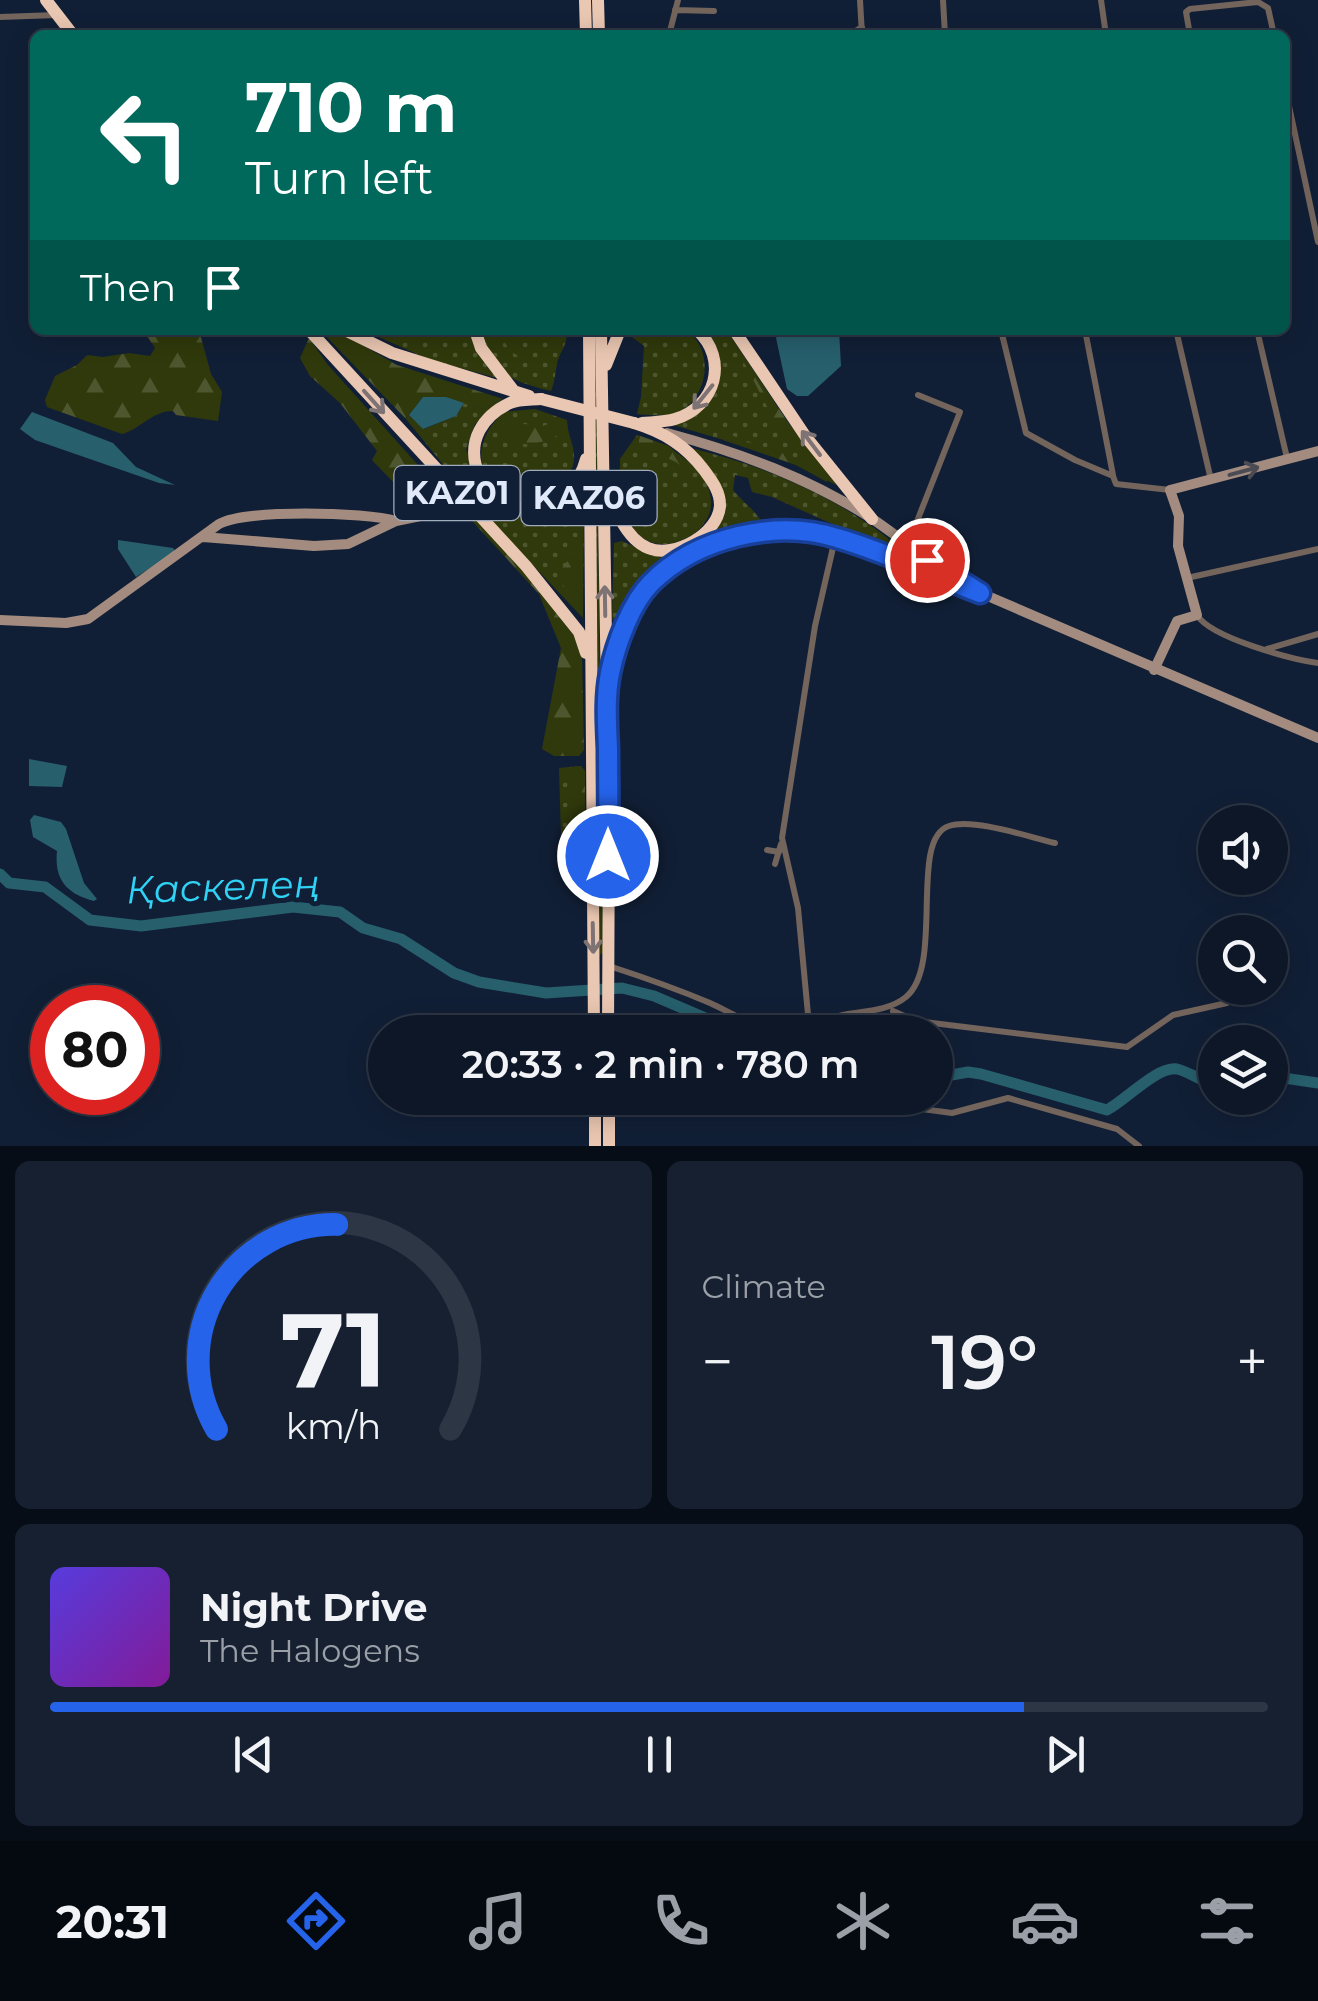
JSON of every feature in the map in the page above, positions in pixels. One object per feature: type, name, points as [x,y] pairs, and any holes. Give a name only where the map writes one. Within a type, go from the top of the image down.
[{"type":"highway","points":[[46,0],[69,30]]},
{"type":"highway","points":[[585,0],[596,30]]},
{"type":"highway","points":[[588,30],[598,0]]},
{"type":"highway","name":"KАZ01","points":[[314,335],[565,613],[580,632],[590,665]]},
{"type":"highway","points":[[355,335],[392,353],[514,392],[656,430],[682,445],[714,483],[720,506],[712,525],[703,534],[667,550],[657,551],[640,544],[618,514],[595,438]]},
{"type":"highway","points":[[477,335],[481,348],[514,392]]},
{"type":"highway","name":"KАZ06","points":[[591,335],[607,706],[603,975],[598,1015]]},
{"type":"highway","name":"KАZ06","points":[[592,335],[602,387],[595,438],[590,665],[603,975]]},
{"type":"highway","points":[[602,387],[606,361],[618,335]]},
{"type":"highway","points":[[634,424],[685,415],[710,392],[715,380],[715,358],[712,347],[701,335]]},
{"type":"highway","points":[[737,335],[806,437],[872,519]]},
{"type":"highway","points":[[541,400],[506,405],[480,432],[474,459],[478,474],[492,494],[519,508],[535,510],[549,506],[567,494],[579,478],[595,438]]},
{"type":"highway","points":[[607,706],[610,675],[624,634],[649,585],[699,551],[742,535],[777,530],[836,537],[980,593]]},
{"type":"highway","name":"KАZ06","points":[[601,1000],[604,1015]]},
{"type":"highway","points":[[595,1115],[595,1146]]},
{"type":"highway","points":[[608,1115],[609,1146]]},
{"type":"street","points":[[670,30],[678,0]]},
{"type":"street","points":[[860,0],[862,30]]},
{"type":"street","points":[[943,0],[945,30]]},
{"type":"street","points":[[1101,0],[1103,30]]},
{"type":"street","points":[[1189,30],[1186,12],[1258,2],[1268,8],[1273,30]]},
{"type":"street","points":[[675,10],[714,10]]},
{"type":"street","points":[[0,17],[58,15]]},
{"type":"street","points":[[1290,110],[1318,242]]},
{"type":"street","points":[[1003,335],[1024,430],[1075,460],[1113,476]]},
{"type":"street","points":[[1086,335],[1116,484],[1170,490],[1318,451]]},
{"type":"street","points":[[1177,335],[1211,480]]},
{"type":"street","points":[[1259,335],[1288,459]]},
{"type":"street","points":[[902,540],[912,534],[960,412],[918,395]]},
{"type":"street","points":[[656,430],[730,450],[788,472],[872,519],[980,593],[1318,738]]},
{"type":"street","points":[[1170,490],[1179,516],[1178,546],[1197,615],[1209,628],[1318,663]]},
{"type":"street","points":[[203,537],[330,546],[358,540],[396,521],[465,501]]},
{"type":"street","points":[[0,620],[88,620],[219,524],[238,515],[345,513],[396,521]]},
{"type":"street","points":[[775,864],[815,626],[836,537]]},
{"type":"street","points":[[1187,578],[1318,549]]},
{"type":"street","points":[[1154,670],[1177,621],[1197,615]]},
{"type":"street","points":[[1266,649],[1318,634]]},
{"type":"street","points":[[842,1015],[882,1009],[910,993],[922,970],[929,849],[936,835],[950,825],[993,827],[1054,843]]},
{"type":"street","points":[[782,838],[798,908],[808,1015]]},
{"type":"street","points":[[767,850],[779,852]]},
{"type":"street","points":[[603,975],[677,990],[735,1015]]},
{"type":"street","points":[[892,1011],[916,1020],[1127,1047],[1173,1015],[1218,1005]]},
{"type":"street","points":[[953,1112],[1008,1098],[1117,1129],[1139,1146]]},
{"type":"green space","points":[[146,335],[200,335],[211,374],[222,392],[218,421],[166,411],[122,434],[47,407],[45,400],[55,376],[87,355],[150,356],[155,348]]},
{"type":"green space","points":[[325,335],[345,335],[397,365],[503,399],[482,409],[446,398],[423,397],[406,419]]},
{"type":"green space","points":[[374,335],[475,335],[497,378],[428,359]]},
{"type":"green space","points":[[482,335],[567,335],[551,391],[504,373],[484,345]]},
{"type":"green space","points":[[501,335],[522,335],[521,345],[529,355],[517,355]]},
{"type":"green space","points":[[596,335],[603,952],[599,956],[593,534]]},
{"type":"green space","points":[[692,335],[697,342],[704,362],[702,383],[683,410],[661,415],[637,414],[644,346],[632,337]]},
{"type":"green space","points":[[702,335],[729,335],[789,424],[828,468],[836,485],[796,465],[673,425],[718,385]]},
{"type":"green space","points":[[730,335],[789,424],[828,468],[827,482],[796,465],[723,440],[733,436],[805,458],[781,433]]},
{"type":"green space","points":[[309,338],[328,365],[445,495],[443,499],[418,508],[372,460],[377,451],[340,403],[310,376],[300,358]]},
{"type":"green space","points":[[503,399],[475,424],[466,450],[491,499],[516,516],[553,512],[584,486],[583,618],[477,506],[406,419],[409,415],[424,429],[456,416],[464,403],[482,409]]},
{"type":"green space","points":[[535,409],[567,420],[574,463],[552,492],[523,504],[494,486],[482,465],[481,454],[488,432],[504,412]]},
{"type":"green space","points":[[567,420],[567,429],[561,433],[531,444],[509,441],[497,430],[505,422],[543,426]]},
{"type":"green space","points":[[637,435],[674,451],[705,480],[710,493],[708,516],[686,539],[654,543],[638,534],[625,515],[636,490],[635,484],[620,480],[620,459]]},
{"type":"green space","points":[[640,436],[669,446],[692,467],[692,474],[676,462],[638,445]]},
{"type":"green space","points":[[691,448],[752,466],[810,490],[864,521],[915,561],[772,497],[752,492],[748,478],[735,475],[736,494],[760,519],[777,521],[779,525],[723,536],[671,561],[642,585],[625,616],[616,624],[612,618],[614,543],[622,541],[648,553],[694,543],[722,513]]},
{"type":"green space","points":[[462,510],[472,513],[575,631],[582,655],[584,750],[579,756],[554,756],[542,749],[561,648],[539,594]]},
{"type":"green space","points":[[581,544],[581,607],[565,590],[559,572]]},
{"type":"green space","points":[[581,766],[585,771],[585,877],[562,869],[559,768]]},
{"type":"green space","points":[[581,766],[585,771],[585,877],[571,872],[570,767]]},
{"type":"shaded area","points":[[839,335],[841,366],[808,396],[797,396],[787,389],[776,338]]},
{"type":"shaded area","points":[[423,397],[446,397],[464,403],[456,416],[423,429],[409,415]]},
{"type":"shaded area","points":[[32,412],[113,443],[136,467],[175,485],[35,440],[20,429]]},
{"type":"shaded area","points":[[118,540],[173,548],[176,552],[136,577],[118,549]]},
{"type":"shaded area","points":[[29,759],[67,766],[62,787],[29,786]]},
{"type":"shaded area","points":[[34,815],[61,822],[84,883],[97,899],[85,898],[64,884],[57,851],[33,837],[30,820]]},
{"type":"waterway","name":"Қаскелең","points":[[0,874],[9,883],[45,887],[90,920],[141,926],[293,907],[340,912],[363,928],[401,939],[454,973],[479,982],[546,993],[622,988],[654,996],[698,1015]]},
{"type":"waterway","name":"Қаскелең","points":[[953,1075],[981,1074],[1107,1110],[1169,1069],[1198,1078]]},
{"type":"waterway","name":"Қаскелең","points":[[1288,1079],[1318,1083]]},
{"type":"route","points":[[608,856],[610,675],[637,602],[649,585],[699,551],[742,535],[777,530],[836,537],[980,593],[927,560]]}]
